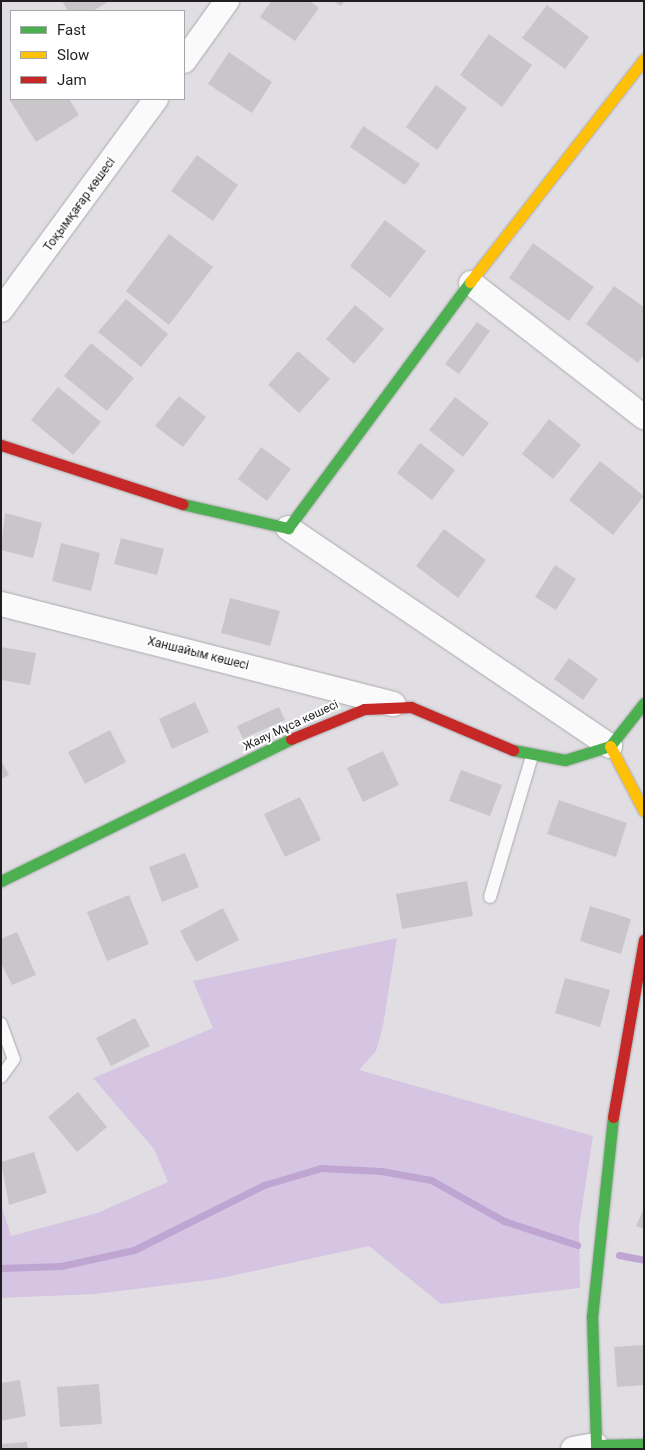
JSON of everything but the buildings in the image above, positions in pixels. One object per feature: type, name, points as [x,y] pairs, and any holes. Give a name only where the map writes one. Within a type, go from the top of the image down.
[{"type":"street","points":[[185,60],[227,1]]},
{"type":"street","points":[[288,528],[386,390],[471,284],[644,59]]},
{"type":"street","name":"Тоқымқағар көшесі","points":[[1,310],[155,100]]},
{"type":"street","points":[[471,284],[644,417]]},
{"type":"street","points":[[1,445],[155,498],[288,528],[610,746],[644,811]]},
{"type":"street","name":"Ханшайым көшесі","points":[[1,604],[394,704]]},
{"type":"street","points":[[610,746],[644,703]]},
{"type":"street","name":"Жаяу Мұса көшесі","points":[[1,881],[323,724],[394,704],[428,711],[532,756],[579,758],[610,746]]},
{"type":"street","points":[[596,1445],[592,1316],[617,1077],[644,940]]},
{"type":"street","points":[[573,1449],[596,1445],[644,1444]]},
{"type":"lane","points":[[490,897],[532,756]]},
{"type":"lane","points":[[1,1024],[14,1059],[1,1077]]},
{"type":"shaded area","points":[[397,938],[383,1026],[376,1051],[359,1070],[593,1136],[579,1227],[580,1288],[441,1304],[369,1246],[217,1279],[95,1294],[1,1298],[1,1204],[11,1236],[97,1213],[168,1182],[154,1149],[93,1078],[213,1028],[193,981]]},
{"type":"waterway","points":[[1,1268],[61,1266],[134,1250],[264,1185],[321,1168],[381,1171],[431,1180],[504,1221],[577,1245]]},
{"type":"waterway","points":[[619,1255],[644,1260]]},
{"type":"traffic: fast","points":[[183,504],[288,528],[470,282]]},
{"type":"traffic: fast","points":[[513,750],[565,760],[610,746],[644,703]]},
{"type":"traffic: fast","points":[[1,881],[291,739]]},
{"type":"traffic: fast","points":[[613,1117],[592,1316],[596,1445],[644,1444]]},
{"type":"traffic: slow","points":[[470,282],[644,59]]},
{"type":"traffic: slow","points":[[610,746],[644,811]]},
{"type":"traffic: jam","points":[[1,445],[183,504]]},
{"type":"traffic: jam","points":[[291,739],[364,709],[411,707],[513,750]]},
{"type":"traffic: jam","points":[[613,1117],[644,940]]}]
